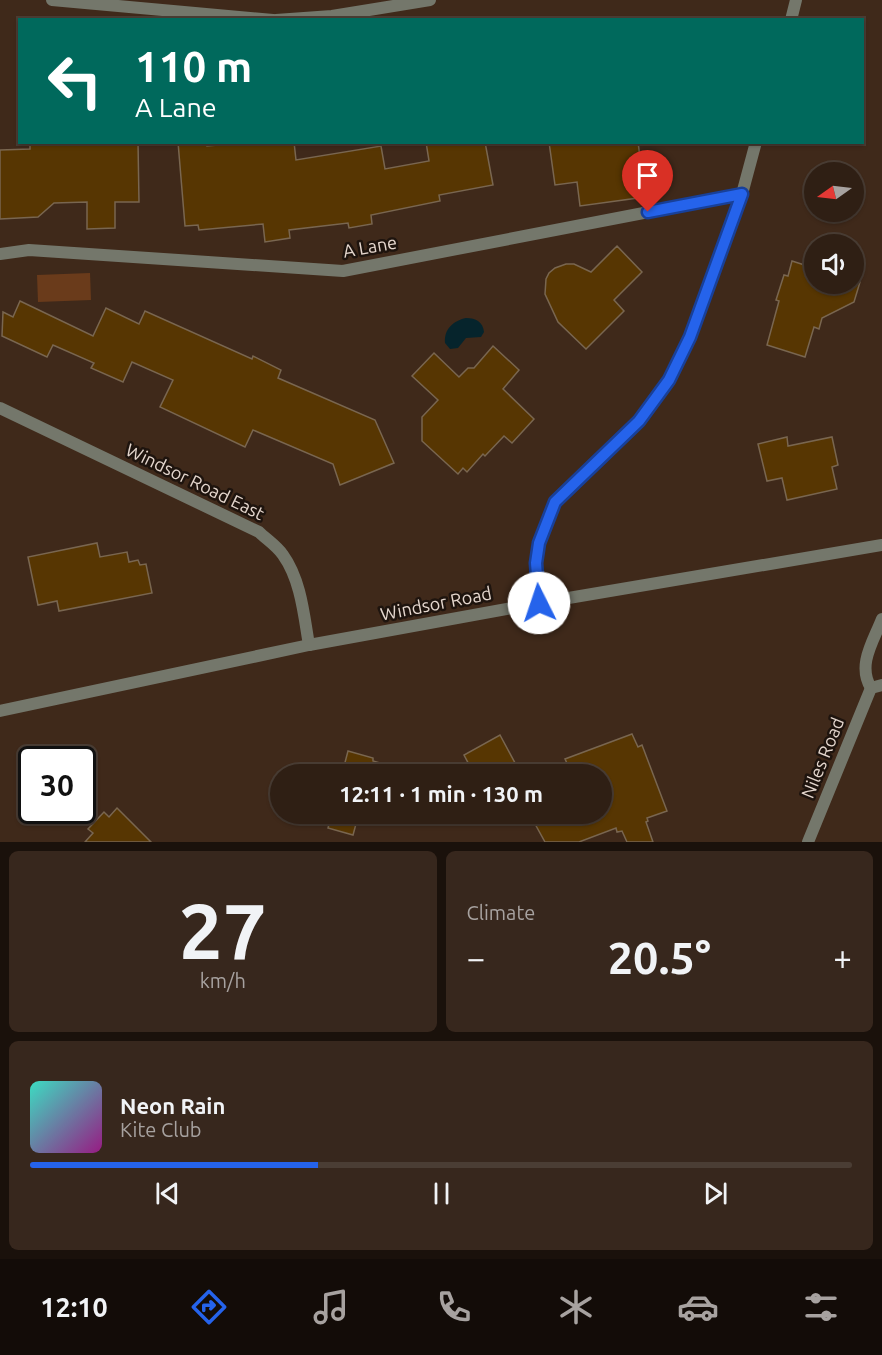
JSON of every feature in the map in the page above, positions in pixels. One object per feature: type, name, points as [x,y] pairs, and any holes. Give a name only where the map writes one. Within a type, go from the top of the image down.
[{"type":"street","points":[[52,0],[253,18]]},
{"type":"street","points":[[304,18],[332,16],[430,0]]},
{"type":"street","points":[[792,18],[796,0]]},
{"type":"street","points":[[539,603],[536,563],[539,543],[555,502],[639,421],[669,380],[690,337],[742,194],[755,144]]},
{"type":"street","name":"A Lane","points":[[0,254],[29,250],[343,271],[742,194]]},
{"type":"street","name":"Windsor Road East","points":[[0,408],[259,532],[283,554],[294,576],[309,645]]},
{"type":"street","name":"Windsor Road","points":[[0,711],[309,645],[539,603],[882,545]]},
{"type":"street","name":"Niles Road","points":[[808,842],[878,688],[866,679],[866,660],[882,619]]},
{"type":"shaded area","points":[[90,273],[91,300],[38,302],[37,275]]},
{"type":"water","points":[[466,318],[478,321],[484,332],[481,337],[466,338],[458,348],[450,349],[445,343],[448,330],[457,321]]},
{"type":"building","points":[[30,144],[138,144],[139,202],[115,202],[115,228],[87,229],[87,202],[54,203],[38,217],[0,219],[0,150],[30,149]]},
{"type":"building","points":[[178,144],[207,144],[207,146],[294,144],[296,160],[381,146],[385,169],[429,161],[426,144],[485,144],[493,185],[439,195],[440,201],[371,215],[372,224],[349,228],[348,223],[289,230],[290,238],[265,242],[263,224],[199,230],[198,225],[185,226]]},
{"type":"building","points":[[549,144],[638,144],[645,197],[580,206],[577,182],[555,185]]},
{"type":"building","points":[[617,246],[642,272],[614,300],[624,311],[586,349],[558,322],[545,294],[546,279],[555,268],[566,264],[574,264],[591,272]]},
{"type":"building","points":[[792,261],[804,265],[804,294],[856,294],[854,302],[822,318],[819,329],[814,327],[805,357],[767,345],[779,301],[776,300],[784,275],[788,276]]},
{"type":"building","points":[[20,301],[93,336],[106,308],[139,324],[145,311],[252,359],[253,356],[281,370],[278,378],[375,420],[394,463],[340,485],[333,464],[253,430],[245,447],[160,407],[173,380],[132,362],[123,382],[91,368],[94,363],[53,345],[47,357],[2,336],[3,312],[13,317]]},
{"type":"building","points":[[493,346],[519,370],[503,389],[534,419],[512,443],[504,436],[467,472],[463,468],[458,474],[422,441],[422,417],[438,400],[412,376],[434,353],[459,377],[468,368],[474,368]]},
{"type":"building","points":[[787,437],[788,446],[832,437],[838,465],[832,467],[837,489],[787,500],[782,478],[767,481],[758,444]]},
{"type":"building","points":[[97,543],[100,557],[127,552],[129,562],[138,560],[140,565],[146,564],[152,593],[59,611],[57,601],[38,605],[28,557]]},
{"type":"building","points":[[632,734],[638,747],[642,745],[667,811],[647,818],[646,822],[653,842],[627,842],[622,831],[617,832],[616,828],[579,842],[545,842],[535,824],[612,824],[612,764],[567,764],[565,759]]},
{"type":"building","points":[[500,735],[516,764],[469,764],[464,755]]},
{"type":"building","points":[[348,751],[373,758],[373,761],[383,764],[345,764]]},
{"type":"building","points":[[117,808],[151,842],[85,842],[93,833],[88,829],[96,824],[96,820],[104,812],[109,817]]},
{"type":"building","points":[[329,824],[356,824],[353,835],[328,828]]},
{"type":"route","points":[[539,603],[536,563],[539,543],[555,502],[639,421],[669,380],[690,337],[742,194],[648,212]]}]
